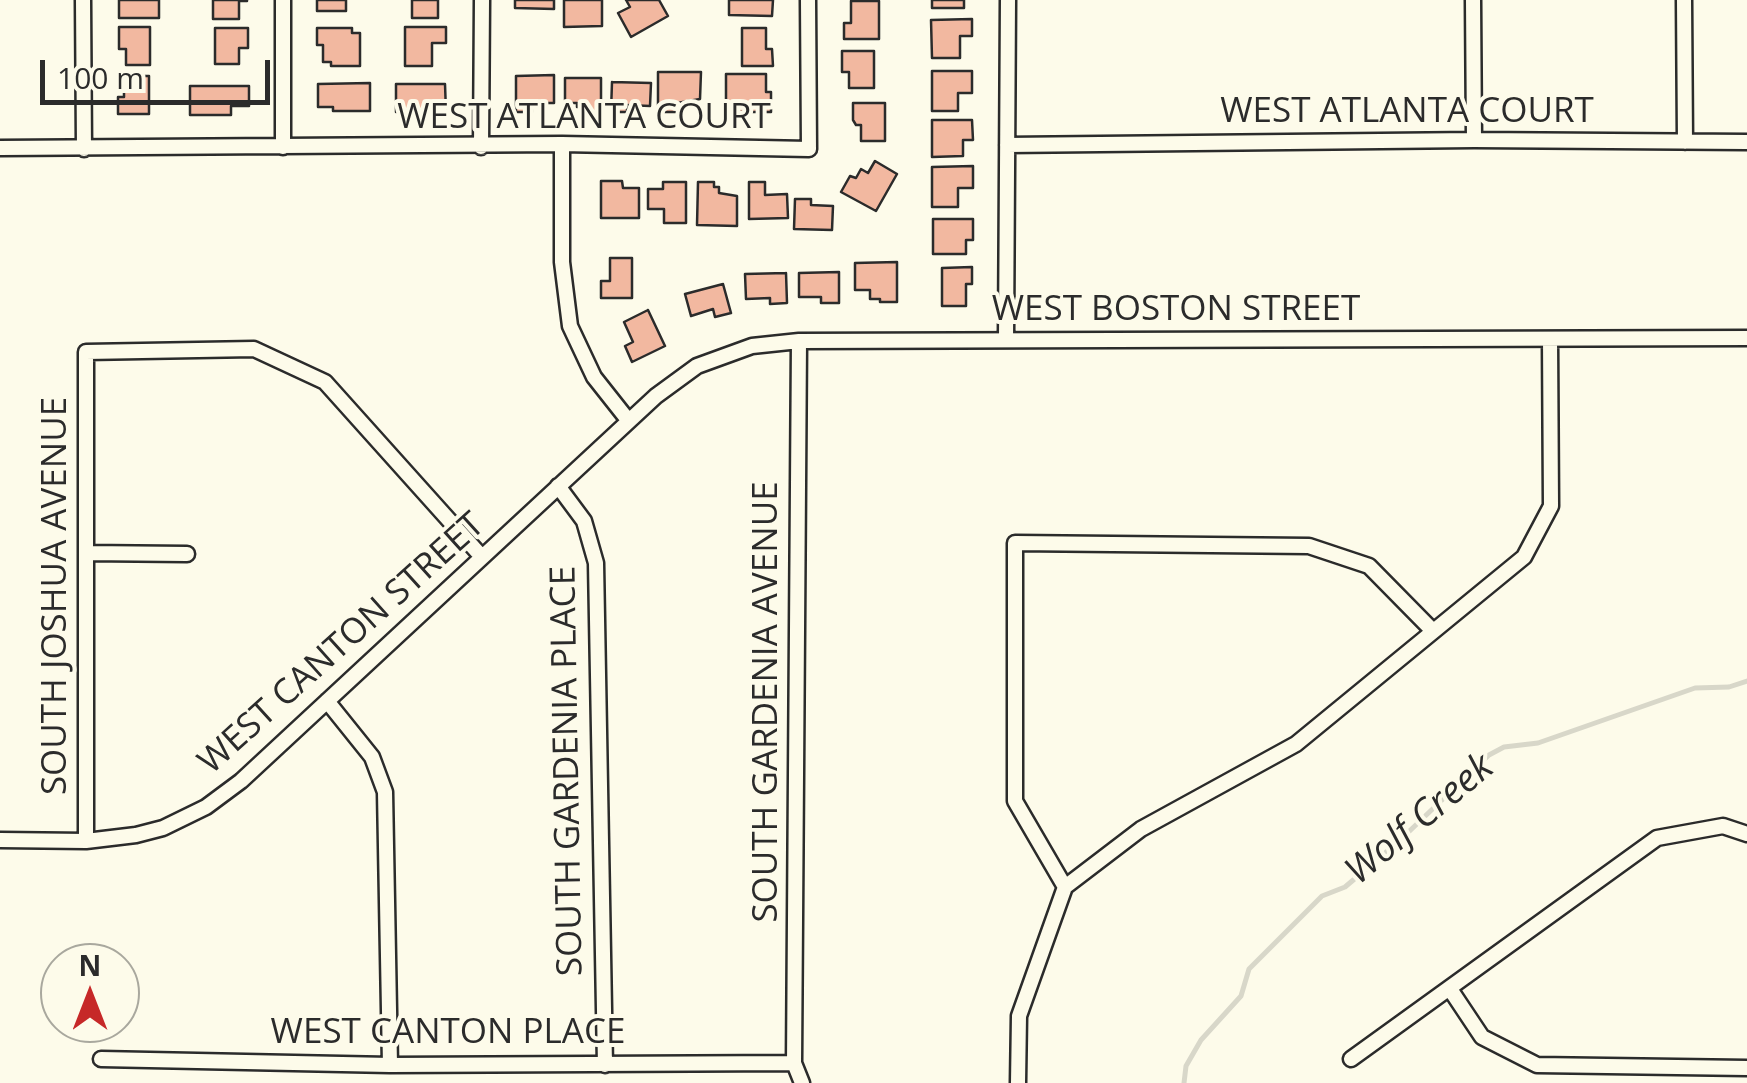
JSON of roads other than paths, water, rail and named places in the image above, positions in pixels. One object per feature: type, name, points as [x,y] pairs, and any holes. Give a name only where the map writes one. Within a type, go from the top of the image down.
[{"type":"street","points":[[83,0],[84,149]]},
{"type":"street","points":[[282,0],[284,147]]},
{"type":"street","points":[[481,147],[482,0]]},
{"type":"street","name":"WEST ATLANTA COURT","points":[[0,148],[562,144],[808,149],[808,0]]},
{"type":"street","points":[[1006,340],[1008,0]]},
{"type":"street","points":[[1473,0],[1474,140]]},
{"type":"street","points":[[1684,0],[1684,142]]},
{"type":"street","name":"WEST ATLANTA COURT","points":[[1007,145],[1474,140],[1747,142]]},
{"type":"street","points":[[562,144],[562,262],[570,326],[594,378],[628,420]]},
{"type":"street","name":"WEST BOSTON STREET","points":[[628,420],[681,376],[717,357],[752,346],[799,341],[1747,338]]},
{"type":"street","points":[[1018,1083],[1019,1016],[1065,888],[1141,829],[1296,744],[1524,557],[1551,506],[1550,339]]},
{"type":"street","name":"SOUTH GARDENIA AVENUE","points":[[794,1063],[799,341]]},
{"type":"street","name":"SOUTH JOSHUA AVENUE","points":[[86,841],[86,352],[254,349],[325,382],[482,557]]},
{"type":"street","name":"WEST CANTON STREET","points":[[0,840],[86,841],[163,828],[206,807],[241,781],[628,420]]},
{"type":"street","name":"SOUTH GARDENIA PLACE","points":[[558,486],[584,521],[596,563],[605,1064]]},
{"type":"street","points":[[1065,888],[1015,801],[1015,543],[1309,546],[1369,566],[1432,630]]},
{"type":"street","points":[[86,553],[187,554]]},
{"type":"street","points":[[327,701],[372,758],[384,792],[390,1065]]},
{"type":"street","points":[[1351,1059],[1658,838],[1724,826],[1747,834]]},
{"type":"street","points":[[1450,989],[1482,1037],[1537,1065],[1747,1068]]},
{"type":"street","name":"WEST CANTON PLACE","points":[[101,1059],[390,1065],[794,1063]]},
{"type":"street","points":[[794,1063],[802,1083]]},
{"type":"waterway","name":"Wolf Creek","points":[[1184,1083],[1186,1066],[1201,1040],[1241,996],[1249,969],[1322,896],[1345,887],[1489,755],[1504,747],[1538,743],[1695,688],[1729,687],[1747,681]]}]
